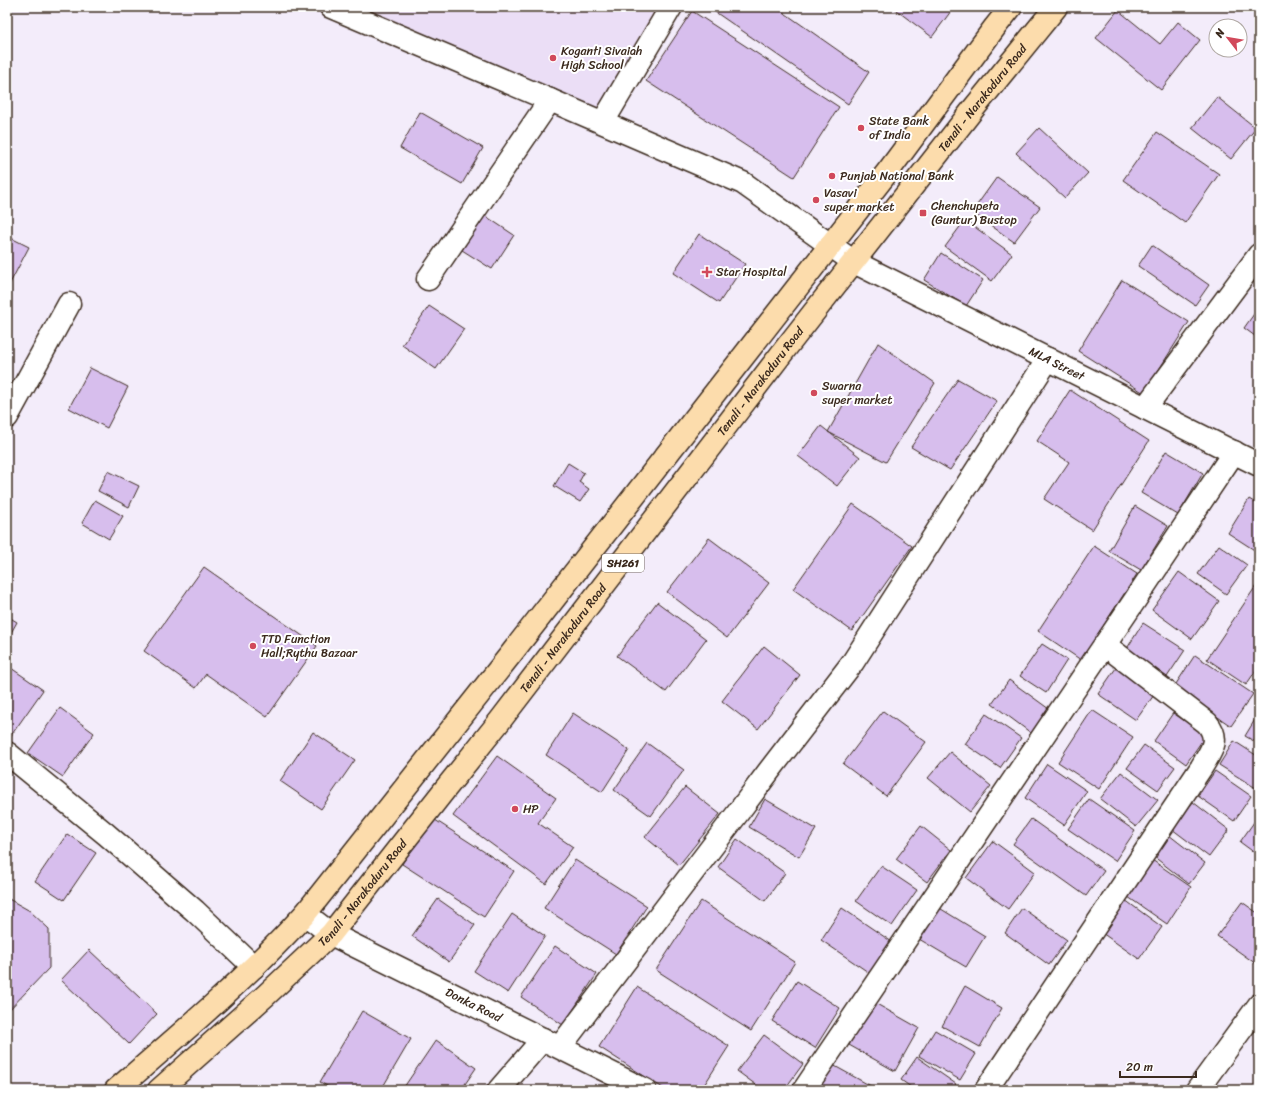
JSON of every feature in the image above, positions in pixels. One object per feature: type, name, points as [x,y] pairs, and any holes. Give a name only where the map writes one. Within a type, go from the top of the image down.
[{"type":"main road","name":"SH261","points":[[116,1090],[193,1024],[276,946],[305,914],[511,654],[889,170],[1011,7]]},
{"type":"main road","name":"Tenali - Narakoduru Road","points":[[159,1090],[265,996],[331,934],[500,722],[789,344],[974,108],[1056,7]]},
{"type":"street","name":"MLA Street","points":[[331,7],[743,183],[854,262],[1145,408],[1234,452],[1258,462]]},
{"type":"street","points":[[603,122],[671,7]]},
{"type":"street","points":[[428,279],[550,100]]},
{"type":"street","points":[[1145,408],[1259,255]]},
{"type":"street","points":[[7,417],[69,304]]},
{"type":"street","points":[[499,1090],[552,1043],[737,814],[853,662],[1048,359]]},
{"type":"street","points":[[804,1090],[1234,452]]},
{"type":"street","points":[[986,1090],[1213,748],[1215,738],[1212,729],[1207,723],[1105,645]]},
{"type":"street","points":[[7,753],[195,911],[254,967]]},
{"type":"street","name":"Donka Road","points":[[305,914],[331,934],[552,1043],[632,1087]]},
{"type":"street","points":[[1197,1090],[1259,1005]]},
{"type":"shaded area","name":"Koganti Sivaiah High School","points":[[359,7],[658,7],[597,109]]},
{"type":"building","points":[[708,7],[776,7],[869,72],[848,104]]},
{"type":"building","points":[[892,7],[954,7],[932,37]]},
{"type":"building","points":[[1118,10],[1160,44],[1178,22],[1200,40],[1161,90],[1096,38]]},
{"type":"building","points":[[692,11],[839,107],[794,177],[646,81]]},
{"type":"building","points":[[1217,97],[1256,128],[1231,159],[1192,128]]},
{"type":"building","points":[[420,112],[483,148],[462,184],[400,148]]},
{"type":"building","points":[[1039,128],[1088,173],[1065,198],[1016,153]]},
{"type":"building","points":[[1157,132],[1219,174],[1185,223],[1123,180]]},
{"type":"building","points":[[997,177],[1040,207],[1014,242],[972,212]]},
{"type":"building","points":[[484,215],[514,235],[492,269],[462,250]]},
{"type":"building","points":[[965,220],[1012,254],[992,281],[945,247]]},
{"type":"building","points":[[699,234],[745,264],[719,303],[673,273]]},
{"type":"building","points":[[7,236],[29,247],[7,289]]},
{"type":"building","points":[[1152,245],[1209,285],[1195,305],[1138,266]]},
{"type":"building","points":[[941,253],[983,280],[966,306],[924,280]]},
{"type":"building","points":[[1122,280],[1189,322],[1144,393],[1078,351]]},
{"type":"building","points":[[429,306],[464,329],[436,369],[402,345]]},
{"type":"building","points":[[1259,307],[1259,339],[1244,328]]},
{"type":"building","points":[[878,343],[935,383],[886,462],[828,432]]},
{"type":"building","points":[[90,368],[128,387],[107,428],[69,408]]},
{"type":"building","points":[[958,379],[997,401],[950,470],[911,447]]},
{"type":"building","points":[[1070,390],[1149,441],[1092,530],[1044,499],[1069,462],[1037,441]]},
{"type":"building","points":[[821,426],[860,457],[837,486],[798,456]]},
{"type":"building","points":[[1166,451],[1203,473],[1178,515],[1141,493]]},
{"type":"building","points":[[568,463],[584,473],[579,482],[589,489],[580,502],[554,486]]},
{"type":"building","points":[[108,471],[139,486],[129,507],[98,491]]},
{"type":"building","points":[[1249,499],[1259,505],[1259,553],[1228,533]]},
{"type":"building","points":[[95,500],[123,516],[109,539],[82,523]]},
{"type":"building","points":[[853,504],[912,546],[852,631],[793,589]]},
{"type":"building","points":[[1135,506],[1168,526],[1141,570],[1109,551]]},
{"type":"building","points":[[709,538],[769,583],[727,638],[667,592]]},
{"type":"building","points":[[1219,545],[1247,565],[1226,594],[1198,574]]},
{"type":"building","points":[[1094,546],[1137,574],[1081,660],[1038,631]]},
{"type":"building","points":[[204,567],[317,646],[267,717],[206,674],[196,688],[144,651]]},
{"type":"building","points":[[1179,572],[1219,601],[1192,639],[1152,610]]},
{"type":"building","points":[[1256,586],[1259,588],[1259,666],[1246,685],[1207,659]]},
{"type":"building","points":[[657,602],[706,639],[666,692],[617,656]]},
{"type":"building","points":[[7,616],[17,622],[7,640]]},
{"type":"building","points":[[1143,623],[1185,650],[1167,677],[1126,650]]},
{"type":"building","points":[[1042,644],[1067,660],[1046,693],[1020,676]]},
{"type":"building","points":[[764,646],[800,675],[758,729],[722,701]]},
{"type":"building","points":[[1195,655],[1253,694],[1231,726],[1174,687]]},
{"type":"building","points":[[11,668],[43,690],[10,737],[7,735],[7,674]]},
{"type":"building","points":[[1116,668],[1154,695],[1136,720],[1098,694]]},
{"type":"building","points":[[1009,680],[1049,709],[1031,733],[992,704]]},
{"type":"building","points":[[60,708],[94,733],[63,777],[28,753]]},
{"type":"building","points":[[1092,710],[1133,737],[1099,789],[1058,762]]},
{"type":"building","points":[[883,711],[926,742],[886,796],[843,764]]},
{"type":"building","points":[[573,713],[629,750],[602,792],[546,755]]},
{"type":"building","points":[[1173,713],[1206,735],[1186,764],[1154,741]]},
{"type":"building","points":[[1259,713],[1259,744],[1245,736]]},
{"type":"building","points":[[986,714],[1021,738],[1000,768],[965,744]]},
{"type":"building","points":[[313,732],[355,760],[321,809],[280,781]]},
{"type":"building","points":[[1234,741],[1259,757],[1259,790],[1219,765]]},
{"type":"building","points":[[647,743],[684,770],[651,816],[614,790]]},
{"type":"building","points":[[1144,745],[1175,767],[1158,790],[1127,768]]},
{"type":"building","points":[[950,752],[991,786],[970,812],[928,778]]},
{"type":"building","points":[[497,756],[556,798],[538,823],[573,847],[546,884],[453,816]]},
{"type":"building","points":[[1047,764],[1087,791],[1064,825],[1025,798]]},
{"type":"building","points":[[1215,771],[1251,796],[1234,821],[1198,796]]},
{"type":"building","points":[[1121,772],[1158,800],[1136,827],[1100,799]]},
{"type":"building","points":[[685,787],[720,814],[679,865],[645,837]]},
{"type":"building","points":[[765,799],[816,829],[799,857],[749,827]]},
{"type":"building","points":[[1089,799],[1135,831],[1115,861],[1068,829]]},
{"type":"building","points":[[1193,802],[1229,830],[1209,857],[1172,829]]},
{"type":"building","points":[[1259,815],[1259,856],[1240,842]]},
{"type":"building","points":[[432,818],[514,871],[484,917],[402,864]]},
{"type":"building","points":[[1031,819],[1104,871],[1086,896],[1013,844]]},
{"type":"building","points":[[921,826],[951,850],[927,882],[896,859]]},
{"type":"building","points":[[67,834],[96,853],[64,900],[35,881]]},
{"type":"building","points":[[1169,835],[1205,863],[1189,884],[1153,856]]},
{"type":"building","points":[[737,839],[785,873],[765,901],[718,867]]},
{"type":"building","points":[[993,841],[1035,872],[1008,909],[966,878]]},
{"type":"building","points":[[575,860],[647,906],[616,954],[544,908]]},
{"type":"building","points":[[1152,860],[1191,887],[1167,924],[1128,897]]},
{"type":"building","points":[[881,866],[917,890],[892,926],[856,901]]},
{"type":"building","points":[[7,898],[30,911],[49,929],[49,968],[7,1012]]},
{"type":"building","points":[[438,899],[475,925],[449,962],[412,936]]},
{"type":"building","points":[[1125,900],[1162,927],[1139,959],[1102,933]]},
{"type":"building","points":[[701,901],[795,962],[751,1031],[656,970]]},
{"type":"building","points":[[1242,902],[1259,914],[1259,966],[1217,936]]},
{"type":"building","points":[[933,904],[985,936],[966,967],[914,936]]},
{"type":"building","points":[[842,908],[892,942],[871,974],[821,940]]},
{"type":"building","points":[[1022,908],[1067,940],[1049,965],[1005,933]]},
{"type":"building","points":[[512,914],[545,936],[508,993],[474,971]]},
{"type":"building","points":[[555,946],[597,974],[563,1025],[521,997]]},
{"type":"building","points":[[89,950],[157,1014],[129,1044],[61,980]]},
{"type":"building","points":[[797,981],[840,1008],[815,1048],[772,1021]]},
{"type":"building","points":[[965,986],[1002,1008],[980,1047],[942,1026]]},
{"type":"building","points":[[637,987],[729,1046],[701,1090],[666,1090],[599,1047]]},
{"type":"building","points":[[873,1002],[919,1028],[895,1071],[849,1045]]},
{"type":"building","points":[[362,1011],[411,1039],[381,1090],[334,1090],[320,1082]]},
{"type":"building","points":[[935,1030],[976,1054],[960,1080],[919,1056]]},
{"type":"building","points":[[764,1035],[803,1064],[784,1090],[763,1090],[737,1071]]},
{"type":"building","points":[[436,1040],[476,1068],[461,1090],[402,1090]]},
{"type":"building","points":[[917,1057],[956,1084],[951,1090],[915,1090],[901,1080]]},
{"type":"building","points":[[831,1064],[878,1090],[817,1090]]},
{"type":"place","name":"Koganti Sivaiah High School","points":[[553,58]]},
{"type":"place","name":"State Bank of India","points":[[861,128]]},
{"type":"place","name":"Punjab National Bank","points":[[832,176]]},
{"type":"place","name":"Vasavi super market","points":[[816,200]]},
{"type":"place","name":"Chenchupeta (Guntur) Bustop","points":[[923,213]]},
{"type":"place","name":"Star Hospital","points":[[707,272]]},
{"type":"place","name":"Swarna super market","points":[[814,393]]},
{"type":"place","name":"TTD Function Hall;Rythu Bazaar","points":[[253,646]]},
{"type":"place","name":"HP","points":[[515,809]]}]
